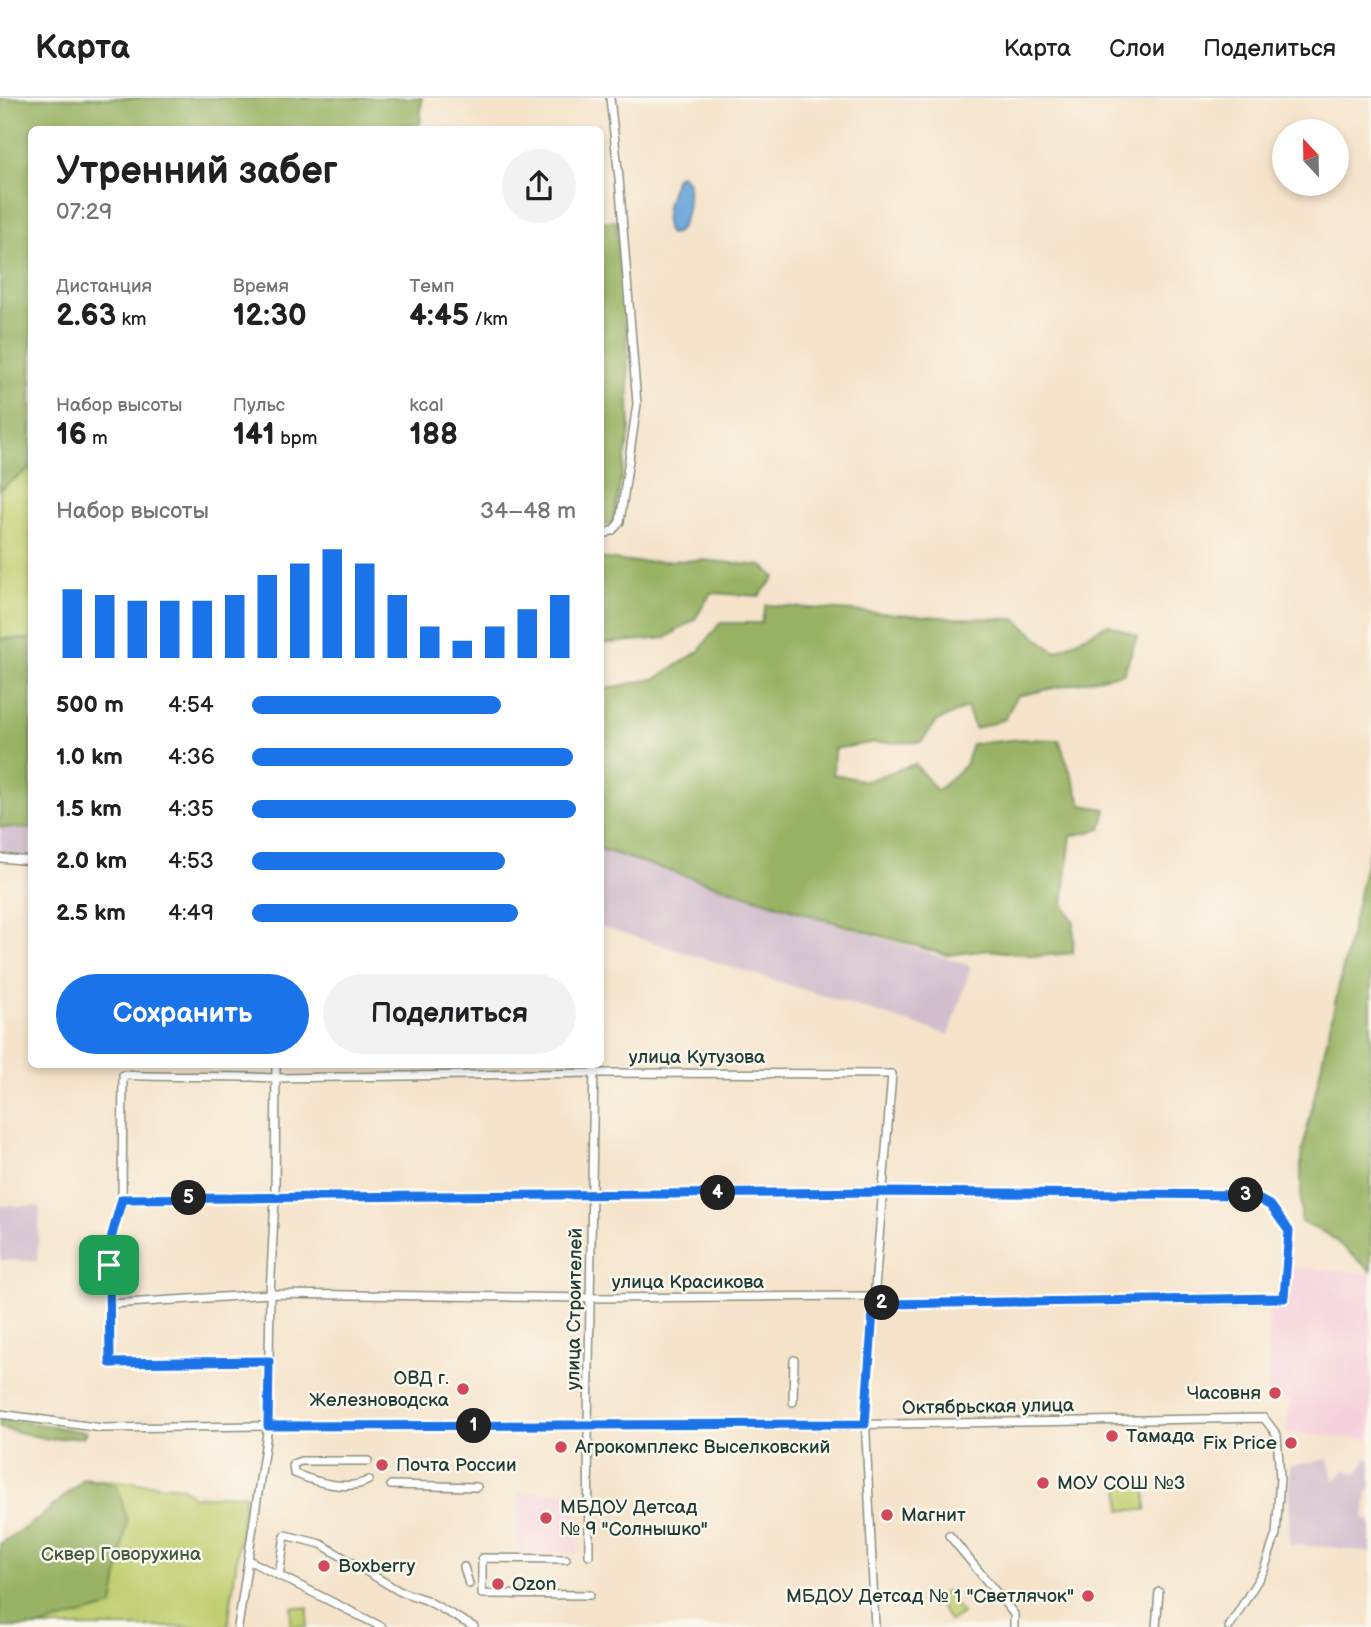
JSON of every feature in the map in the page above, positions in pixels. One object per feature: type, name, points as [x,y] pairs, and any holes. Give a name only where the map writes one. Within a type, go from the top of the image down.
[{"type":"street","points":[[604,534],[621,522],[637,404],[610,98]]},
{"type":"street","points":[[0,858],[28,861]]},
{"type":"street","points":[[238,1627],[268,1426],[276,1068]]},
{"type":"street","name":"улица Кутузова","points":[[122,1199],[123,1075],[276,1078],[594,1068],[892,1074],[881,1192]]},
{"type":"street","name":"улица Строителей","points":[[589,1555],[588,1426],[594,1068]]},
{"type":"street","points":[[269,1361],[110,1363],[109,1265],[112,1235],[122,1199],[881,1192],[865,1424],[875,1627]]},
{"type":"street","name":"улица Красикова","points":[[110,1304],[270,1294],[590,1298],[874,1297],[883,1304],[1284,1298],[1289,1231],[1271,1206],[1251,1195],[881,1192]]},
{"type":"street","points":[[793,1402],[794,1360]]},
{"type":"street","name":"Октябрьская улица","points":[[0,1414],[102,1428],[865,1424],[1264,1418],[1277,1435],[1280,1478],[1276,1534],[1264,1570],[1229,1627]]},
{"type":"street","points":[[368,1461],[301,1461],[293,1464],[293,1469],[294,1473],[314,1482],[360,1485],[369,1480]]},
{"type":"street","points":[[394,1484],[475,1485]]},
{"type":"street","points":[[279,1576],[285,1535],[321,1544],[399,1591],[432,1604],[474,1627]]},
{"type":"street","points":[[949,1535],[1014,1614],[1014,1627]]},
{"type":"street","points":[[566,1559],[482,1558],[482,1594],[590,1595]]},
{"type":"street","points":[[248,1560],[382,1627]]},
{"type":"street","points":[[464,1567],[469,1584]]},
{"type":"street","points":[[1156,1627],[1159,1592]]},
{"type":"street","points":[[432,1604],[432,1613]]},
{"type":"street","points":[[447,1621],[448,1612]]},
{"type":"shaded area","points":[[0,815],[28,818],[28,858],[0,855]]},
{"type":"shaded area","points":[[604,851],[971,966],[949,1035],[604,927]]},
{"type":"shaded area","points":[[0,1206],[40,1206],[37,1261],[0,1260]]},
{"type":"shaded area","points":[[1290,1267],[1371,1273],[1371,1440],[1286,1432],[1290,1400],[1268,1399],[1269,1304],[1288,1304]]},
{"type":"shaded area","points":[[1366,1458],[1371,1460],[1371,1487],[1367,1493],[1364,1518],[1371,1522],[1371,1553],[1332,1547],[1289,1545],[1290,1466],[1328,1459],[1334,1481],[1344,1470],[1357,1473]]},
{"type":"shaded area","points":[[518,1492],[578,1492],[578,1554],[518,1554]]},
{"type":"green space","points":[[0,98],[422,98],[420,124],[392,126],[28,126],[28,470],[0,489]]},
{"type":"green space","points":[[604,221],[616,221],[627,333],[630,431],[613,523],[604,525]]},
{"type":"green space","points":[[28,470],[28,640],[0,638],[0,489]]},
{"type":"green space","points":[[604,559],[630,562],[701,560],[763,566],[775,577],[759,596],[711,593],[695,619],[666,638],[604,644]]},
{"type":"green space","points":[[766,605],[954,618],[1015,619],[1055,652],[1108,624],[1137,636],[1124,673],[1017,696],[1005,719],[975,729],[967,707],[937,721],[921,742],[870,743],[834,749],[833,774],[866,781],[915,764],[937,791],[965,765],[972,744],[1021,739],[1059,740],[1082,805],[1106,809],[1101,829],[1071,836],[1063,904],[1074,922],[1073,953],[1038,956],[989,950],[947,955],[604,850],[604,689],[657,678],[699,651],[720,623],[761,623]]},
{"type":"green space","points":[[0,638],[28,640],[28,829],[0,827]]},
{"type":"green space","points":[[1371,841],[1371,1271],[1329,1235],[1301,1222],[1301,1157]]},
{"type":"green space","points":[[0,1418],[86,1432],[83,1437],[48,1439],[0,1428]]},
{"type":"green space","name":"Сквер Говорухина","points":[[83,1478],[182,1487],[194,1497],[245,1494],[228,1627],[0,1627],[0,1593]]},
{"type":"green space","points":[[84,1479],[117,1485],[127,1520],[113,1606],[38,1627],[0,1627],[0,1544],[41,1517]]},
{"type":"green space","points":[[1120,1486],[1146,1486],[1146,1510],[1121,1510]]},
{"type":"green space","points":[[946,1591],[962,1613],[950,1621],[934,1599]]},
{"type":"green space","points":[[292,1607],[308,1608],[307,1627],[290,1626]]},
{"type":"water","points":[[681,175],[688,182],[687,210],[680,229],[669,234],[667,205],[676,177]]},
{"type":"place","name":"ОВД г. Железноводска","points":[[463,1389]]},
{"type":"place","name":"Часовня","points":[[1275,1393]]},
{"type":"place","name":"Тамада","points":[[1112,1436]]},
{"type":"place","name":"Fix Price","points":[[1291,1443]]},
{"type":"place","name":"Агрокомплекс Выселковский","points":[[561,1447]]},
{"type":"place","name":"Почта России","points":[[382,1465]]},
{"type":"place","name":"МОУ СОШ №3","points":[[1043,1483]]},
{"type":"place","name":"Магнит","points":[[887,1515]]},
{"type":"place","name":"МБДОУ Детсад № 9 \"Солнышко\"","points":[[546,1518]]},
{"type":"place","name":"Boxberry","points":[[324,1566]]},
{"type":"place","name":"Ozon","points":[[498,1584]]},
{"type":"place","name":"МБДОУ Детсад № 1 \"Светлячок\"","points":[[1088,1596]]},
{"type":"route","points":[[881,1192],[1251,1195],[1271,1206],[1289,1231],[1284,1298],[883,1304],[874,1297],[865,1424],[268,1426],[269,1361],[110,1363],[109,1265],[112,1235],[122,1199],[881,1192]]}]
